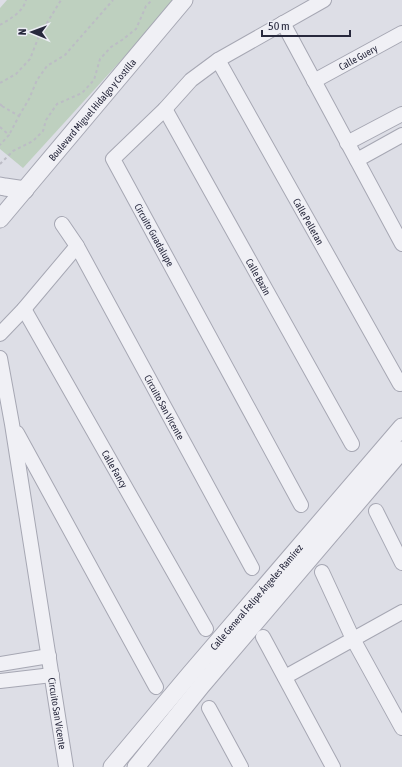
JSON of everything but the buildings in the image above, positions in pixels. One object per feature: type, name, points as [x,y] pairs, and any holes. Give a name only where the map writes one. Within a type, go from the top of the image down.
[{"type":"street","name":"Boulevard Miguel Hidalgo y Costilla","points":[[0,219],[184,0]]},
{"type":"street","name":"Circuito Guadalupe","points":[[301,505],[113,158],[165,109],[191,80],[218,60],[324,0]]},
{"type":"street","points":[[283,23],[347,143],[396,220],[402,244]]},
{"type":"street","name":"Calle Guery","points":[[314,81],[402,33]]},
{"type":"street","name":"Calle Pelletan","points":[[218,60],[400,384]]},
{"type":"street","name":"Calle Bazin","points":[[165,109],[352,444]]},
{"type":"street","points":[[347,143],[402,114]]},
{"type":"street","points":[[357,160],[402,134]]},
{"type":"street","points":[[0,186],[25,190]]},
{"type":"street","name":"Circuito San Vicente","points":[[62,224],[77,246],[252,568]]},
{"type":"street","points":[[0,334],[24,309],[77,246]]},
{"type":"street","name":"Calle Fancy","points":[[24,309],[206,629]]},
{"type":"street","name":"Circuito San Vicente","points":[[0,358],[12,424],[66,767]]},
{"type":"street","name":"Circuito San Vicente","points":[[12,424],[156,687]]},
{"type":"street","name":"Calle General Felipe Ángeles Ramírez","points":[[136,767],[196,680],[402,427]]},
{"type":"street","name":"Calle General Felipe Ángeles Ramírez","points":[[112,767],[196,680],[402,450]]},
{"type":"street","points":[[376,511],[402,563]]},
{"type":"street","points":[[322,572],[353,639],[402,728]]},
{"type":"street","points":[[285,677],[402,612]]},
{"type":"street","points":[[264,637],[333,767]]},
{"type":"street","points":[[0,664],[49,656]]},
{"type":"street","points":[[0,681],[52,675]]},
{"type":"street","points":[[209,708],[241,767]]},
{"type":"path","points":[[0,26],[17,13],[25,4],[26,0]]},
{"type":"path","points":[[0,84],[16,74],[30,59],[39,36],[61,0]]},
{"type":"path","points":[[0,145],[9,135],[29,99],[37,80],[47,66],[65,55],[113,0]]},
{"type":"path","points":[[0,164],[13,151],[33,141],[43,131],[46,120],[57,104],[82,93],[94,80],[100,60],[111,47],[136,29],[146,6],[152,0]]},
{"type":"path","points":[[1,106],[19,116]]},
{"type":"path","points":[[0,127],[9,135]]},
{"type":"green space","points":[[7,0],[176,0],[23,168],[0,149],[0,8]]}]
